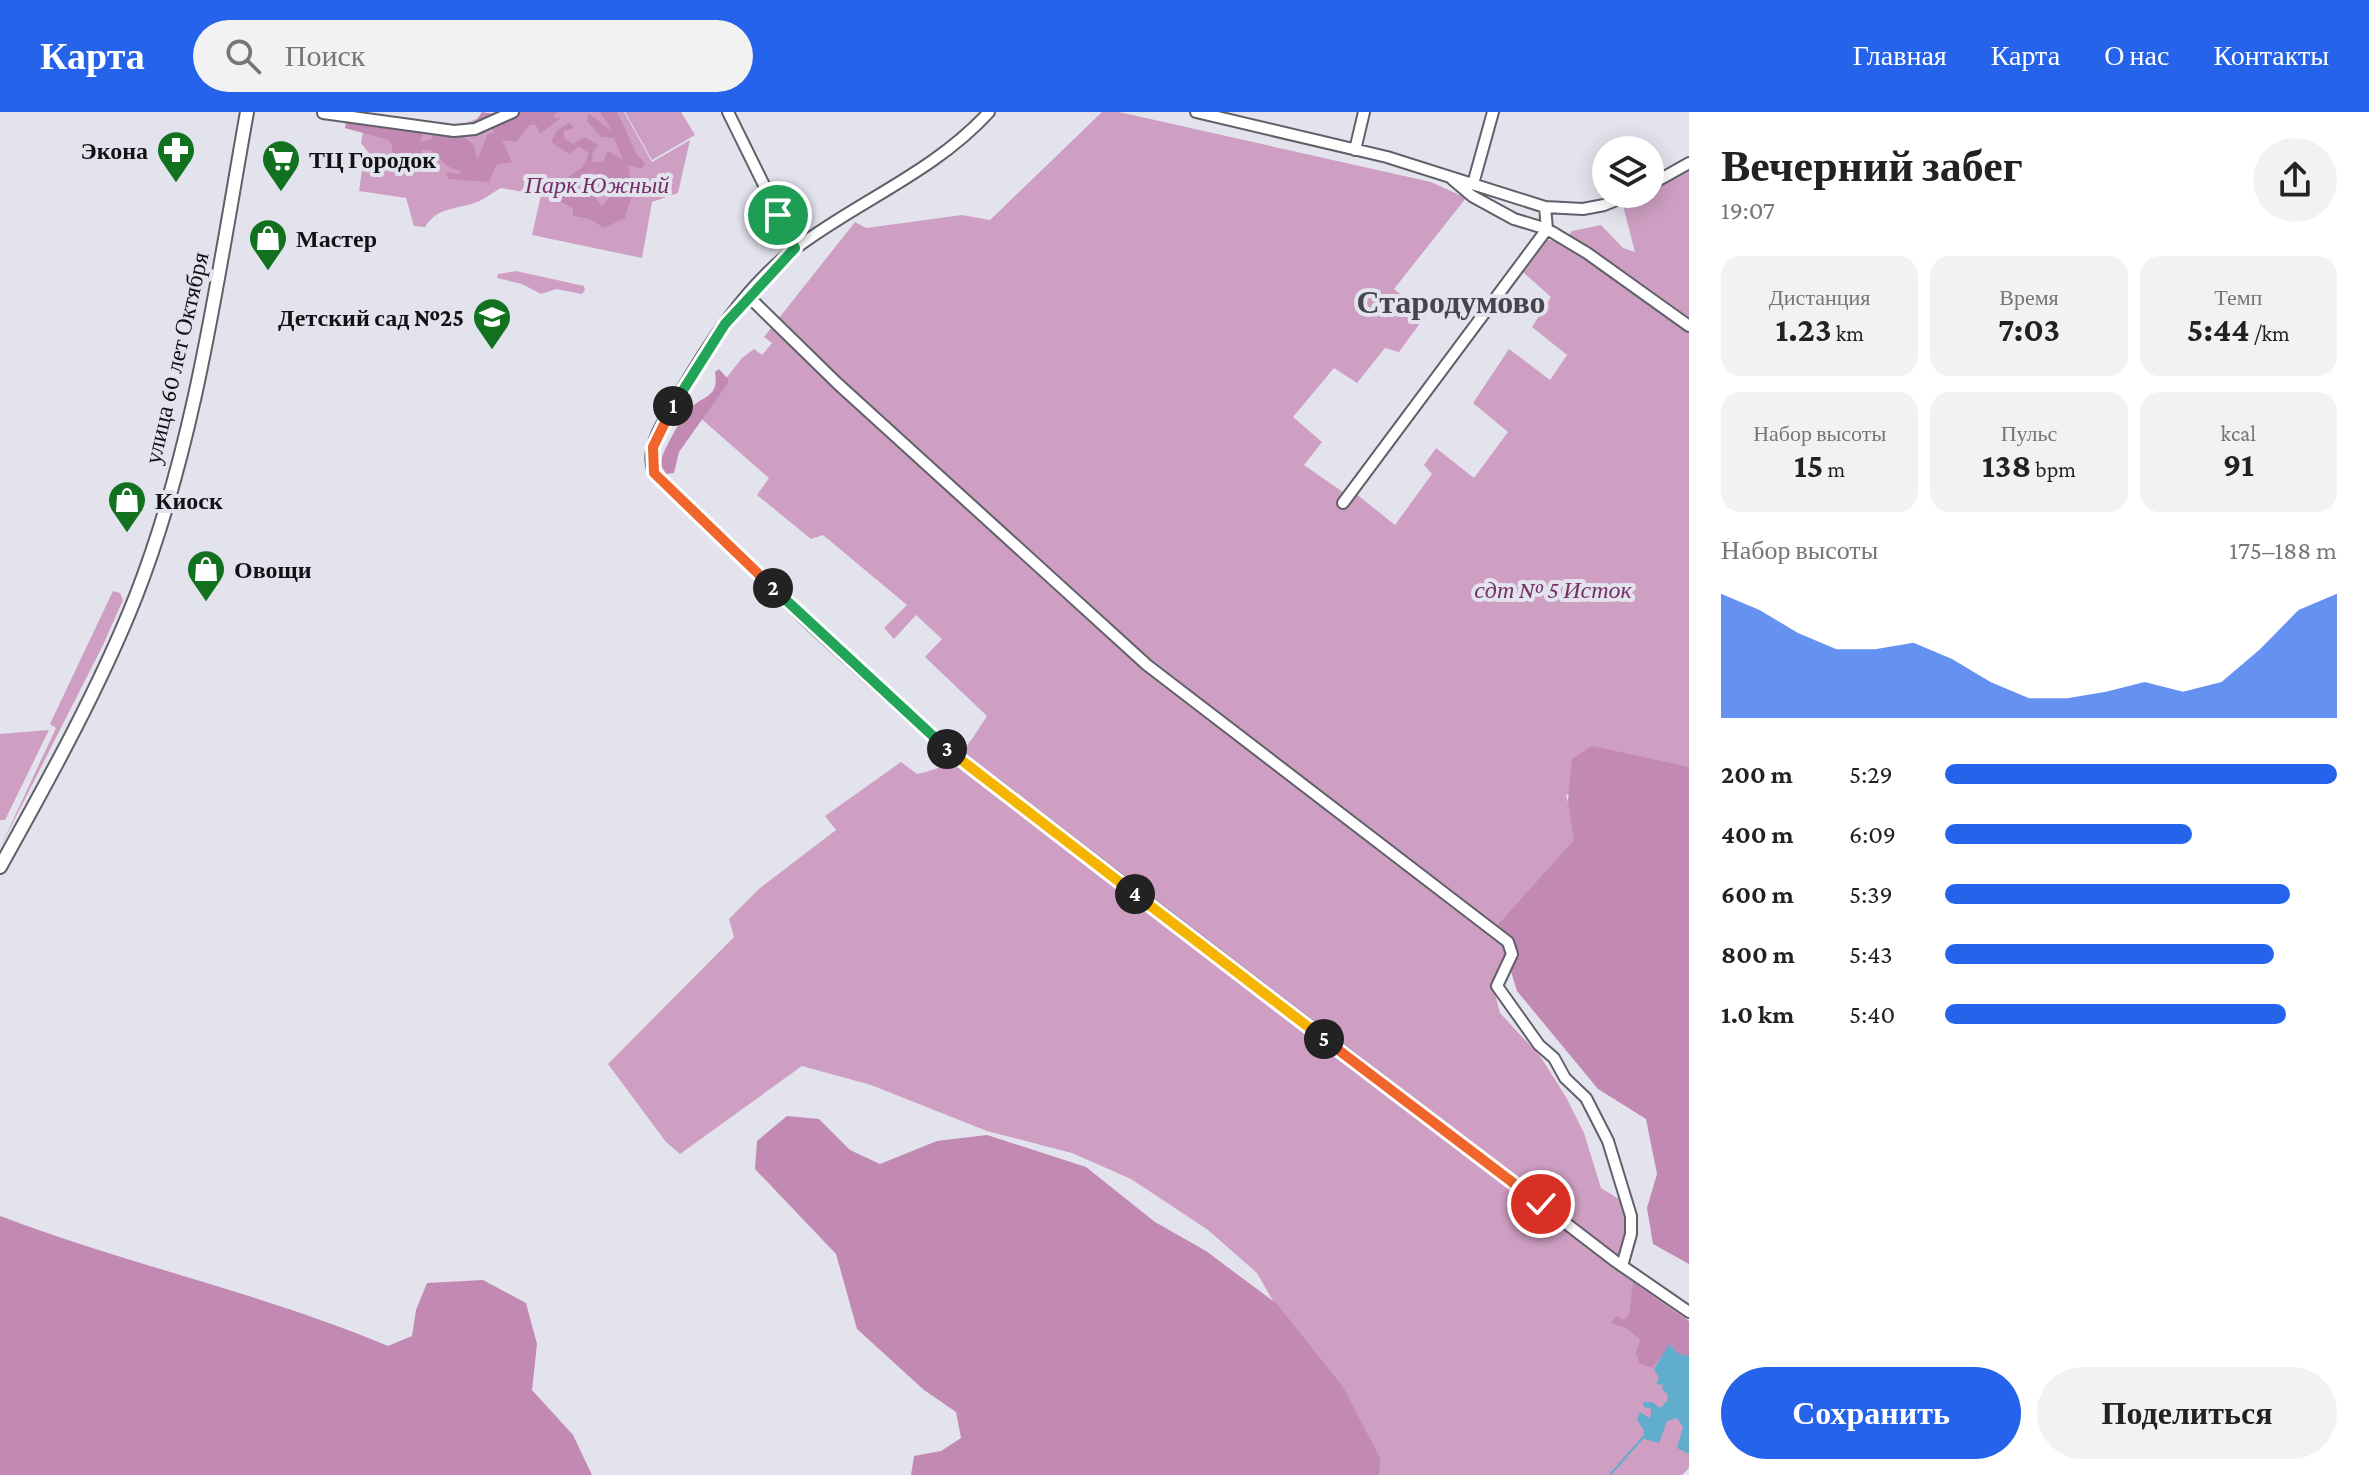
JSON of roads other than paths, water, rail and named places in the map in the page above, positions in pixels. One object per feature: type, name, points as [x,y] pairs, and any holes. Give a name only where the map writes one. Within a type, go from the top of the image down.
[{"type":"main road","name":"улица 60 лет Октября","points":[[0,867],[119,636],[149,557],[205,349],[247,112]]},
{"type":"street","points":[[323,113],[454,131],[475,129],[513,112]]},
{"type":"street","points":[[728,112],[795,248]]},
{"type":"street","points":[[989,112],[915,175],[795,248],[748,296],[713,340],[659,431],[651,454],[657,477],[869,680],[959,758],[1622,1266],[1689,1312]]},
{"type":"street","points":[[1196,112],[1447,175],[1545,207],[1592,207]]},
{"type":"street","points":[[1355,150],[1364,112]]},
{"type":"street","points":[[1473,184],[1493,112]]},
{"type":"street","points":[[1664,177],[1689,163]]},
{"type":"street","points":[[1447,175],[1472,196],[1514,219],[1547,229],[1626,277],[1689,326]]},
{"type":"street","points":[[1343,503],[1547,229],[1545,207]]},
{"type":"street","points":[[748,296],[838,384],[1147,665],[1508,942],[1513,951],[1497,986],[1539,1045],[1554,1058],[1565,1078],[1586,1098],[1611,1148],[1631,1216],[1631,1234],[1622,1266]]},
{"type":"water","points":[[1669,1344],[1679,1354],[1689,1356],[1689,1454],[1677,1448],[1683,1427],[1677,1418],[1667,1421],[1659,1443],[1644,1439],[1644,1430],[1637,1420],[1640,1412],[1649,1418],[1651,1415],[1651,1409],[1644,1407],[1643,1402],[1652,1402],[1660,1408],[1667,1401],[1668,1395],[1662,1389],[1663,1385],[1656,1384],[1659,1378],[1654,1369]]},
{"type":"waterway","points":[[1610,1475],[1645,1435]]},
{"type":"place","name":"Экона","points":[[176,184]]},
{"type":"place","name":"ТЦ Городок","points":[[281,193]]},
{"type":"place","name":"Мастер","points":[[268,272]]},
{"type":"place","name":"Детский сад №25","points":[[492,351]]},
{"type":"place","name":"Киоск","points":[[127,534]]},
{"type":"place","name":"Овощи","points":[[206,603]]},
{"type":"district","name":"Стародумово","points":[[1451,302]]},
{"type":"park label","name":"Парк Южный","points":[[597,184]]},
{"type":"park label","name":"сдт № 5 Исток","points":[[1553,589]]}]
